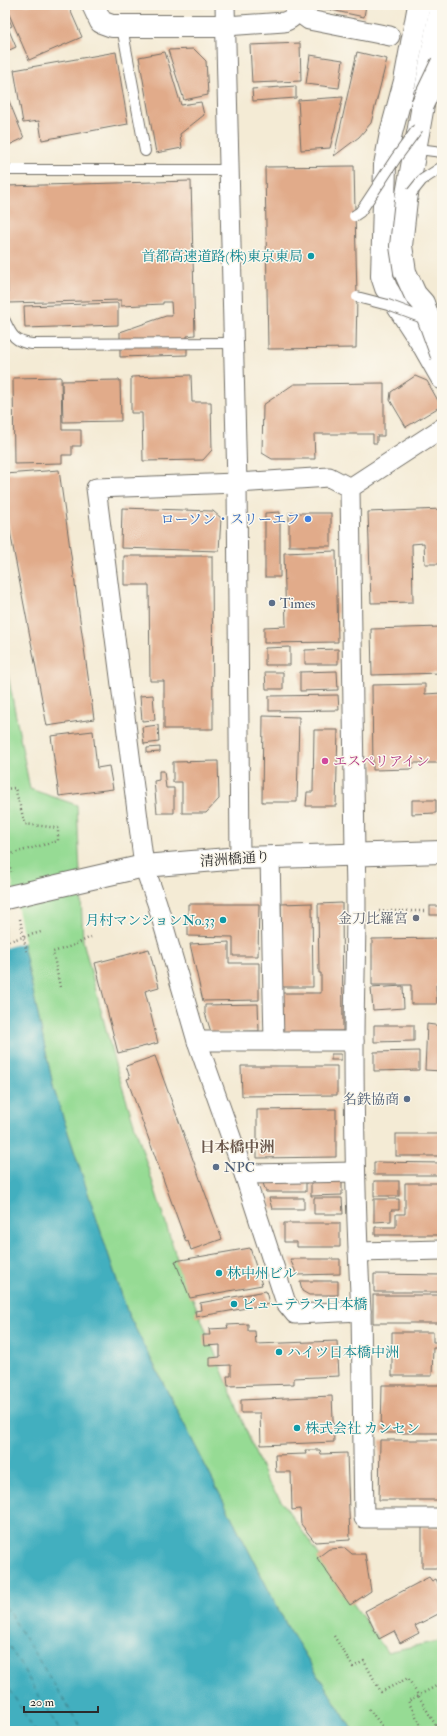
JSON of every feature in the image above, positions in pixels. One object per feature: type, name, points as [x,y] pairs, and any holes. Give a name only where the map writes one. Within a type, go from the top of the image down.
[{"type":"main road","points":[[93,5],[101,22],[112,26],[226,26]]},
{"type":"main road","points":[[419,5],[405,81],[384,165],[382,276],[386,288],[425,348],[442,378]]},
{"type":"main road","points":[[441,5],[406,200],[402,232],[402,260],[410,284],[434,317],[442,356]]},
{"type":"main road","points":[[422,105],[442,63]]},
{"type":"main road","name":"清洲橋通り","points":[[5,898],[144,866],[240,858],[442,852]]},
{"type":"street","points":[[225,5],[237,484],[240,858]]},
{"type":"street","points":[[226,26],[284,22],[292,19],[299,8],[309,20],[390,36]]},
{"type":"street","points":[[350,488],[442,428]]},
{"type":"street","points":[[350,488],[329,477],[237,484],[96,488],[144,866],[157,903],[196,1041],[244,1174],[286,1303],[295,1314],[361,1311]]},
{"type":"street","points":[[350,488],[355,854],[357,893],[354,1041],[358,1252],[361,1311],[364,1518],[442,1518]]},
{"type":"street","points":[[270,857],[274,1041]]},
{"type":"street","points":[[196,1041],[354,1041]]},
{"type":"street","points":[[244,1174],[356,1172]]},
{"type":"street","points":[[358,1252],[442,1250]]},
{"type":"lane","points":[[122,27],[145,151]]},
{"type":"lane","points":[[434,317],[430,315],[410,292],[400,268],[399,242],[442,30]]},
{"type":"lane","points":[[354,216],[366,205],[396,158],[418,128]]},
{"type":"lane","points":[[418,149],[442,152]]},
{"type":"lane","points":[[406,200],[422,180],[442,167]]},
{"type":"lane","points":[[5,170],[230,170]]},
{"type":"lane","points":[[357,297],[434,317]]},
{"type":"lane","points":[[5,321],[14,338],[20,342],[32,344],[234,343]]},
{"type":"path","points":[[5,789],[15,788],[24,824],[58,828],[58,842],[5,856]]},
{"type":"path","points":[[374,911],[427,911]]},
{"type":"path","points":[[5,942],[41,932]]},
{"type":"path","points":[[60,987],[53,952],[72,946],[91,937]]},
{"type":"path","points":[[334,1636],[353,1667],[364,1661],[381,1692],[408,1678],[440,1731]]},
{"type":"path","points":[[424,1731],[408,1701],[442,1683]]},
{"type":"path","points":[[369,1709],[386,1731]]},
{"type":"green space","points":[[5,660],[30,789],[77,805],[83,941],[115,1064],[178,1262],[266,1479],[387,1652],[442,1640],[442,1731],[353,1731],[287,1626],[128,1314],[54,1090],[5,860]]},
{"type":"water","points":[[5,860],[54,1090],[128,1314],[287,1626],[353,1731],[5,1731]]},
{"type":"pier","points":[[5,858],[7,859],[25,942],[5,948]]},
{"type":"building","points":[[5,5],[68,5],[82,37],[29,60]]},
{"type":"building","points":[[317,5],[366,5],[364,17],[317,7]]},
{"type":"building","points":[[5,11],[12,26],[8,28],[16,47],[5,52]]},
{"type":"building","points":[[300,43],[301,81],[252,83],[250,45]]},
{"type":"building","points":[[194,49],[206,61],[208,95],[184,100],[168,50]]},
{"type":"building","points":[[116,52],[128,124],[42,140],[39,121],[23,123],[14,70]]},
{"type":"building","points":[[165,52],[181,105],[201,102],[204,115],[180,134],[182,148],[156,153],[139,57]]},
{"type":"building","points":[[357,52],[387,59],[371,123],[359,137],[334,156]]},
{"type":"building","points":[[310,55],[343,60],[339,88],[306,84]]},
{"type":"building","points":[[296,86],[296,98],[253,101],[252,89]]},
{"type":"building","points":[[5,91],[24,138],[5,147]]},
{"type":"building","points":[[343,97],[330,148],[301,150],[298,100]]},
{"type":"building","name":"首都高速道路(株)東京東局","points":[[354,166],[357,297],[356,348],[268,349],[265,167]]},
{"type":"building","points":[[191,181],[195,335],[187,336],[187,355],[120,357],[120,332],[166,316],[172,316],[171,302],[163,302],[163,304],[121,306],[121,300],[8,303],[6,186]]},
{"type":"building","points":[[118,303],[118,325],[25,328],[24,306]]},
{"type":"building","points":[[191,375],[192,402],[211,402],[212,450],[203,460],[143,461],[142,413],[131,413],[131,377]]},
{"type":"building","points":[[415,376],[427,381],[441,406],[406,427],[390,400],[391,392]]},
{"type":"building","points":[[61,377],[62,430],[81,430],[81,446],[72,446],[72,455],[62,455],[62,463],[14,464],[13,378]]},
{"type":"building","points":[[120,380],[121,421],[63,422],[62,381]]},
{"type":"building","points":[[384,383],[384,436],[377,436],[377,443],[373,443],[373,434],[314,434],[315,459],[272,459],[262,453],[263,405],[294,384]]},
{"type":"building","points":[[59,470],[94,719],[47,726],[5,505],[5,474]]},
{"type":"building","points":[[122,508],[213,511],[221,518],[219,551],[121,548]]},
{"type":"building","points":[[442,509],[442,564],[425,564],[424,543],[412,544],[413,602],[371,603],[368,512]]},
{"type":"building","points":[[280,512],[280,577],[265,577],[265,513]]},
{"type":"building","points":[[289,513],[331,513],[331,546],[289,546]]},
{"type":"building","points":[[336,551],[338,642],[264,643],[264,627],[286,626],[284,553]]},
{"type":"building","points":[[124,556],[212,556],[213,729],[164,729],[164,681],[150,681],[149,585],[124,585]]},
{"type":"building","points":[[442,627],[442,673],[372,675],[371,629]]},
{"type":"building","points":[[290,647],[290,665],[265,665],[265,648]]},
{"type":"building","points":[[338,649],[338,664],[305,664],[305,650]]},
{"type":"building","points":[[337,671],[338,690],[300,691],[300,672]]},
{"type":"building","points":[[265,672],[283,672],[283,689],[266,689]]},
{"type":"building","points":[[425,684],[425,694],[442,693],[442,763],[412,763],[412,769],[373,770],[372,685]]},
{"type":"building","points":[[153,695],[155,720],[142,721],[140,696]]},
{"type":"building","points":[[338,695],[339,710],[269,711],[269,696]]},
{"type":"building","points":[[263,716],[299,717],[297,802],[262,802]]},
{"type":"building","points":[[158,725],[159,742],[144,744],[142,727]]},
{"type":"building","name":"エスペリアイン","points":[[314,730],[338,730],[336,806],[306,806],[307,792],[313,792]]},
{"type":"building","points":[[93,731],[97,768],[109,766],[113,789],[59,796],[51,736]]},
{"type":"building","points":[[160,747],[160,752],[147,753],[147,748]]},
{"type":"building","points":[[218,761],[219,799],[206,813],[182,813],[182,782],[173,782],[173,762]]},
{"type":"building","points":[[159,771],[164,771],[166,788],[174,788],[174,813],[157,813],[154,781],[159,780]]},
{"type":"building","points":[[412,800],[436,800],[436,813],[412,814]]},
{"type":"building","points":[[312,903],[313,987],[282,987],[281,904]]},
{"type":"building","points":[[342,903],[343,1031],[282,1032],[281,993],[321,993],[321,973],[319,973],[318,904]]},
{"type":"building","name":"月村マンションNo.33","points":[[188,904],[259,904],[258,956],[233,956],[233,937],[188,936]]},
{"type":"building","points":[[430,906],[439,906],[439,915],[430,915]]},
{"type":"building","points":[[442,938],[442,985],[436,985],[437,1004],[411,1004],[411,985],[372,985],[372,939]]},
{"type":"building","points":[[229,942],[229,963],[259,963],[259,1000],[203,1001],[190,944]]},
{"type":"building","points":[[149,949],[159,987],[145,991],[158,1043],[118,1053],[95,963]]},
{"type":"building","points":[[403,986],[404,1008],[373,1010],[371,988]]},
{"type":"building","points":[[258,1004],[259,1031],[211,1032],[205,1013],[205,1005]]},
{"type":"building","points":[[427,1024],[442,1026],[442,1071],[425,1070]]},
{"type":"building","points":[[374,1025],[414,1025],[414,1041],[374,1042]]},
{"type":"building","points":[[419,1051],[419,1070],[374,1071],[374,1052]]},
{"type":"building","points":[[331,1054],[341,1054],[341,1060],[331,1060]]},
{"type":"building","points":[[155,1056],[222,1239],[191,1250],[188,1241],[186,1242],[127,1079],[130,1078],[126,1066]]},
{"type":"building","points":[[241,1066],[337,1066],[337,1095],[242,1096]]},
{"type":"building","points":[[336,1109],[336,1157],[257,1158],[257,1110]]},
{"type":"building","points":[[396,1134],[442,1134],[442,1156],[396,1156]]},
{"type":"building","points":[[374,1162],[442,1163],[442,1175],[374,1175]]},
{"type":"building","points":[[261,1177],[306,1177],[306,1192],[266,1192]]},
{"type":"building","points":[[311,1179],[342,1179],[342,1195],[311,1196]]},
{"type":"building","points":[[374,1181],[399,1181],[399,1196],[374,1196]]},
{"type":"building","points":[[405,1183],[442,1183],[442,1235],[375,1235],[375,1227],[396,1227],[396,1214],[405,1214]]},
{"type":"building","points":[[269,1198],[304,1198],[304,1209],[272,1209]]},
{"type":"building","points":[[314,1198],[342,1198],[343,1214],[314,1214]]},
{"type":"building","points":[[374,1199],[399,1199],[399,1210],[391,1210],[391,1221],[374,1222]]},
{"type":"building","points":[[284,1223],[340,1223],[340,1247],[297,1247],[297,1242],[284,1242]]},
{"type":"building","name":"林中州ビル","points":[[250,1248],[262,1285],[190,1298],[175,1261]]},
{"type":"building","points":[[290,1259],[340,1259],[340,1274],[297,1275]]},
{"type":"building","points":[[374,1274],[442,1275],[442,1292],[374,1292]]},
{"type":"building","points":[[300,1281],[338,1281],[338,1295],[309,1295],[302,1291]]},
{"type":"building","name":"ビューテラス日本橋","points":[[266,1291],[269,1304],[196,1317],[195,1311],[201,1310],[200,1303]]},
{"type":"building","points":[[373,1295],[442,1295],[442,1323],[373,1323]]},
{"type":"building","name":"ハイツ日本橋中洲","points":[[248,1324],[248,1331],[255,1331],[256,1344],[337,1341],[339,1376],[294,1378],[294,1384],[228,1386],[227,1376],[231,1376],[231,1365],[210,1366],[210,1358],[220,1357],[220,1345],[204,1346],[203,1335],[210,1335],[209,1329],[228,1328],[227,1325]]},
{"type":"building","points":[[392,1332],[433,1332],[433,1342],[442,1342],[442,1348],[433,1348],[432,1376],[392,1376]]},
{"type":"building","points":[[382,1385],[442,1385],[442,1433],[381,1433]]},
{"type":"building","name":"株式会社 カンセン","points":[[332,1396],[334,1442],[261,1445],[260,1413],[241,1413],[241,1400]]},
{"type":"building","points":[[380,1440],[442,1440],[442,1500],[379,1500]]},
{"type":"building","points":[[305,1450],[320,1450],[321,1454],[347,1453],[350,1540],[315,1542],[301,1524],[300,1509],[292,1510],[291,1472],[276,1472],[275,1455],[306,1454]]},
{"type":"building","points":[[422,1527],[442,1528],[442,1568],[422,1568]]},
{"type":"building","points":[[345,1548],[352,1554],[365,1554],[371,1591],[350,1605],[317,1558],[329,1549]]},
{"type":"building","points":[[429,1577],[432,1581],[436,1579],[442,1592],[442,1612],[415,1626],[419,1633],[400,1643],[394,1631],[379,1639],[365,1611]]},
{"type":"ferry route","points":[[5,1606],[83,1731]]},
{"type":"ferry route","points":[[5,1639],[60,1731]]},
{"type":"ferry route","points":[[5,1682],[35,1731]]},
{"type":"place","name":"首都高速道路(株)東京東局","points":[[311,256]]},
{"type":"place","name":"ローソン・スリーエフ","points":[[308,519]]},
{"type":"place","name":"Times","points":[[272,603]]},
{"type":"place","name":"エスペリアイン","points":[[325,761]]},
{"type":"place","name":"金刀比羅宮","points":[[416,918]]},
{"type":"place","name":"月村マンションNo.33","points":[[223,920]]},
{"type":"place","name":"名鉄協商","points":[[407,1099]]},
{"type":"place","name":"NPC","points":[[216,1167]]},
{"type":"place","name":"林中州ビル","points":[[219,1273]]},
{"type":"place","name":"ビューテラス日本橋","points":[[234,1304]]},
{"type":"place","name":"ハイツ日本橋中洲","points":[[279,1352]]},
{"type":"place","name":"株式会社 カンセン","points":[[297,1428]]},
{"type":"district","name":"日本橋中洲","points":[[237,1147]]}]
